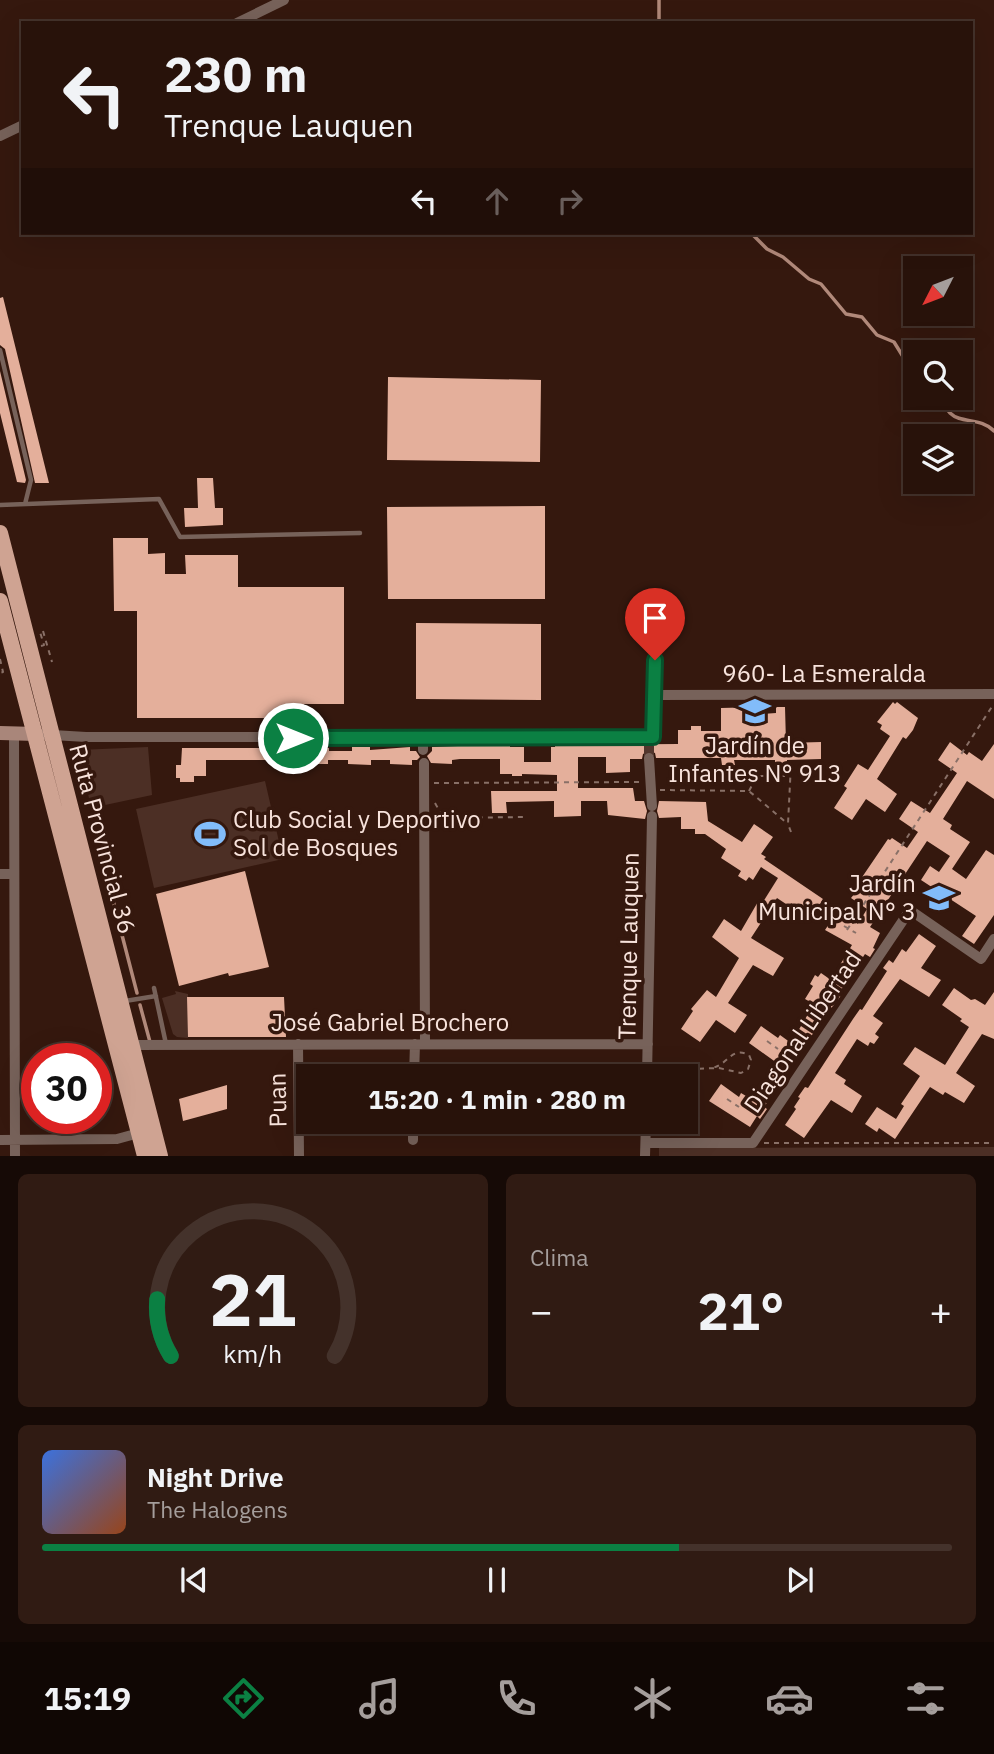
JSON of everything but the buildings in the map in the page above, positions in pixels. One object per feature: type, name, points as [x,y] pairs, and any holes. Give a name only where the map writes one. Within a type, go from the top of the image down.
[{"type":"main road","name":"Ruta Provincial 36","points":[[0,533],[44,735],[145,1156]]},
{"type":"main road","name":"Ruta Provincial 36","points":[[0,601],[44,735],[121,1002],[160,1156]]},
{"type":"street","points":[[241,21],[284,0]]},
{"type":"street","points":[[0,136],[21,126]]},
{"type":"street","points":[[15,1156],[14,873],[7,733],[650,740],[655,660]]},
{"type":"street","name":"960- La Esmeralda","points":[[654,695],[994,694]]},
{"type":"street","points":[[423,738],[423,750]]},
{"type":"street","name":"Trenque Lauquen","points":[[647,1064],[652,811],[649,758]]},
{"type":"street","points":[[416,1064],[420,1044],[424,763]]},
{"type":"street","points":[[0,874],[14,873]]},
{"type":"street","name":"Diagonal Libertad","points":[[753,1143],[910,910],[981,958],[994,939]]},
{"type":"street","name":"Puan","points":[[298,1044],[299,1156]]},
{"type":"street","name":"José Gabriel Brochero","points":[[131,1045],[648,1044]]},
{"type":"street","points":[[0,1140],[117,1139],[139,1133]]},
{"type":"street","points":[[412,1134],[412,1140]]},
{"type":"street","points":[[645,1156],[646,1134]]},
{"type":"street","points":[[646,1143],[753,1143]]},
{"type":"lane","points":[[0,350],[31,480],[25,504]]},
{"type":"lane","points":[[0,505],[159,499],[180,537],[360,533]]},
{"type":"lane","points":[[154,988],[166,1044]]},
{"type":"lane","points":[[121,1002],[156,996]]},
{"type":"path","points":[[44,645],[40,632],[43,631],[52,662]]},
{"type":"path","points":[[0,659],[3,672],[0,673]]},
{"type":"path","points":[[847,930],[994,705]]},
{"type":"path","points":[[791,832],[788,824],[792,763]]},
{"type":"path","points":[[749,791],[757,776],[792,776]]},
{"type":"path","points":[[433,783],[642,782],[658,790],[749,791],[788,824]]},
{"type":"path","points":[[424,793],[430,796],[440,812],[449,818],[527,817]]},
{"type":"path","points":[[844,926],[856,933]]},
{"type":"path","points":[[767,1041],[778,1049]]},
{"type":"path","points":[[698,1069],[723,1065],[733,1053],[745,1053],[751,1060],[748,1069],[741,1073],[712,1068]]},
{"type":"path","points":[[727,1100],[739,1107]]},
{"type":"path","points":[[753,1143],[994,1143]]},
{"type":"shaded area","points":[[148,747],[152,795],[91,808],[79,750]]},
{"type":"shaded area","name":"Club Social y Deportivo Sol de Bosques","points":[[265,781],[283,859],[154,888],[136,809]]},
{"type":"shaded area","points":[[175,991],[188,994],[188,1038],[173,1034],[162,998],[176,994]]},
{"type":"shaded area","points":[[994,1147],[994,1156],[659,1156],[659,1148]]},
{"type":"waterway","points":[[659,0],[659,21]]},
{"type":"waterway","points":[[753,235],[767,249],[783,257],[809,279],[821,284],[846,314],[862,317],[877,335],[894,342],[903,357]]},
{"type":"waterway","points":[[948,410],[955,416],[983,424],[994,431]]},
{"type":"waterway","points":[[93,823],[137,993]]},
{"type":"waterway","points":[[140,1005],[150,1042]]},
{"type":"tunnel","points":[[649,746],[649,758]]},
{"type":"place","name":"Jardín de Infantes N° 913","points":[[755,711]]},
{"type":"place","name":"Club Social y Deportivo Sol de Bosques","points":[[210,834]]},
{"type":"place","name":"Jardín Municipal N° 3","points":[[939,898]]},
{"type":"route","points":[[293,738],[653,737],[655,660]]}]
